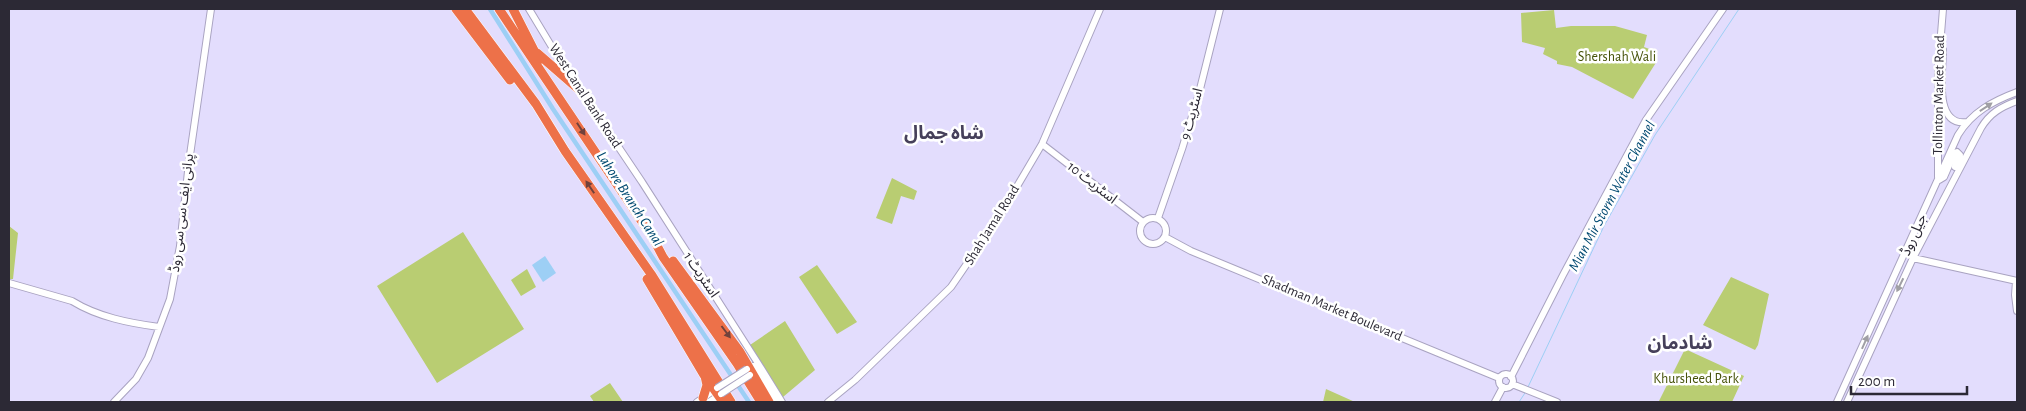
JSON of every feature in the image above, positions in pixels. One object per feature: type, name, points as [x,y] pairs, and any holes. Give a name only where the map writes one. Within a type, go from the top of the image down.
[{"type":"highway","points":[[456,9],[565,151]]},
{"type":"highway","points":[[465,9],[536,104],[565,151],[651,274],[731,402]]},
{"type":"highway","points":[[500,9],[761,402]]},
{"type":"highway","points":[[513,9],[554,88]]},
{"type":"highway","points":[[535,51],[583,93]]},
{"type":"highway","points":[[615,224],[704,375],[719,394]]},
{"type":"highway","points":[[653,238],[682,272],[728,335],[769,402]]},
{"type":"highway","points":[[703,401],[706,385],[704,375]]},
{"type":"main road","name":"پرانی ایف سی سی روڈ","points":[[114,402],[136,379],[148,358],[170,300],[180,246],[189,162],[211,9]]},
{"type":"main road","name":"West Canal Bank Road","points":[[529,9],[642,182]]},
{"type":"main road","name":"Shah Jamal Road","points":[[828,402],[951,287],[999,217],[1042,144],[1100,9]]},
{"type":"main road","name":"اسٹریٹ 9","points":[[1158,218],[1188,132],[1220,9]]},
{"type":"main road","points":[[1502,387],[1509,387],[1564,271],[1646,120],[1723,9]]},
{"type":"main road","name":"Tollinton Market Road","points":[[1938,180],[1938,71],[1943,9]]},
{"type":"main road","name":"Tollinton Market Road","points":[[1947,9],[1942,96],[1946,114],[1949,118],[1956,122],[1967,122]]},
{"type":"main road","name":"جیل روڈ","points":[[1837,402],[1955,141],[1967,122],[1986,106],[2017,92]]},
{"type":"main road","name":"جیل روڈ","points":[[1847,402],[1913,258],[1985,120],[2002,107],[2017,101]]},
{"type":"main road","name":"اسٹریٹ 10","points":[[1042,144],[1143,222]]},
{"type":"main road","points":[[1938,180],[1944,177],[1954,154],[1959,153],[1960,157],[1946,187],[1945,194]]},
{"type":"main road","name":"اسٹریٹ 1","points":[[642,182],[782,402]]},
{"type":"main road","points":[[1150,218],[1162,220],[1167,228],[1165,237],[1157,244],[1145,241],[1140,234],[1143,222],[1150,218]]},
{"type":"main road","name":"Shadman Market Boulevard","points":[[1165,237],[1191,251],[1500,378]]},
{"type":"main road","points":[[1913,258],[2017,282],[2015,294],[2017,311]]},
{"type":"main road","points":[[9,283],[72,301],[80,306],[128,323],[159,327]]},
{"type":"main road","points":[[750,371],[754,358]]},
{"type":"main road","points":[[703,401],[719,394],[755,366],[761,368]]},
{"type":"main road","points":[[750,371],[759,373],[777,402]]},
{"type":"main road","points":[[1502,387],[1499,382],[1500,378],[1505,374],[1519,387],[1557,402]]},
{"type":"main road","points":[[1495,402],[1502,387]]},
{"type":"main road","points":[[1537,395],[1547,402]]},
{"type":"green space","name":"Shershah Wali","points":[[1554,10],[1556,28],[1615,26],[1647,35],[1644,47],[1655,51],[1652,60],[1657,61],[1633,99],[1572,67],[1557,64],[1557,61],[1543,54],[1545,48],[1522,42],[1521,13]]},
{"type":"green space","points":[[892,178],[917,191],[914,200],[901,196],[892,224],[876,218]]},
{"type":"green space","points":[[9,226],[18,233],[13,279],[9,279]]},
{"type":"green space","points":[[463,232],[524,329],[437,383],[377,286]]},
{"type":"green space","points":[[817,265],[857,322],[837,334],[799,277]]},
{"type":"green space","points":[[527,269],[536,287],[521,296],[511,280]]},
{"type":"green space","points":[[1731,277],[1769,294],[1758,345],[1755,350],[1703,325]]},
{"type":"green space","points":[[785,321],[815,370],[783,397],[750,345]]},
{"type":"green space","name":"Khursheed Park","points":[[1685,349],[1744,376],[1732,402],[1659,401]]},
{"type":"green space","points":[[610,383],[623,402],[594,402],[590,396]]},
{"type":"green space","points":[[1326,389],[1355,402],[1323,402]]},
{"type":"water","points":[[545,256],[556,273],[543,282],[532,265]]},
{"type":"waterway","name":"Lahore Branch Canal","points":[[490,9],[553,109],[749,402]]},
{"type":"waterway","name":"Mian Mir Storm Water Channel","points":[[1528,387],[1604,226],[1655,135],[1739,9]]},
{"type":"waterway","name":"Mian Mir Storm Water Channel","points":[[1519,402],[1525,393]]},
{"type":"district","name":"شاہ جمال","points":[[944,133]]},
{"type":"district","name":"شادمان","points":[[1680,343]]}]
